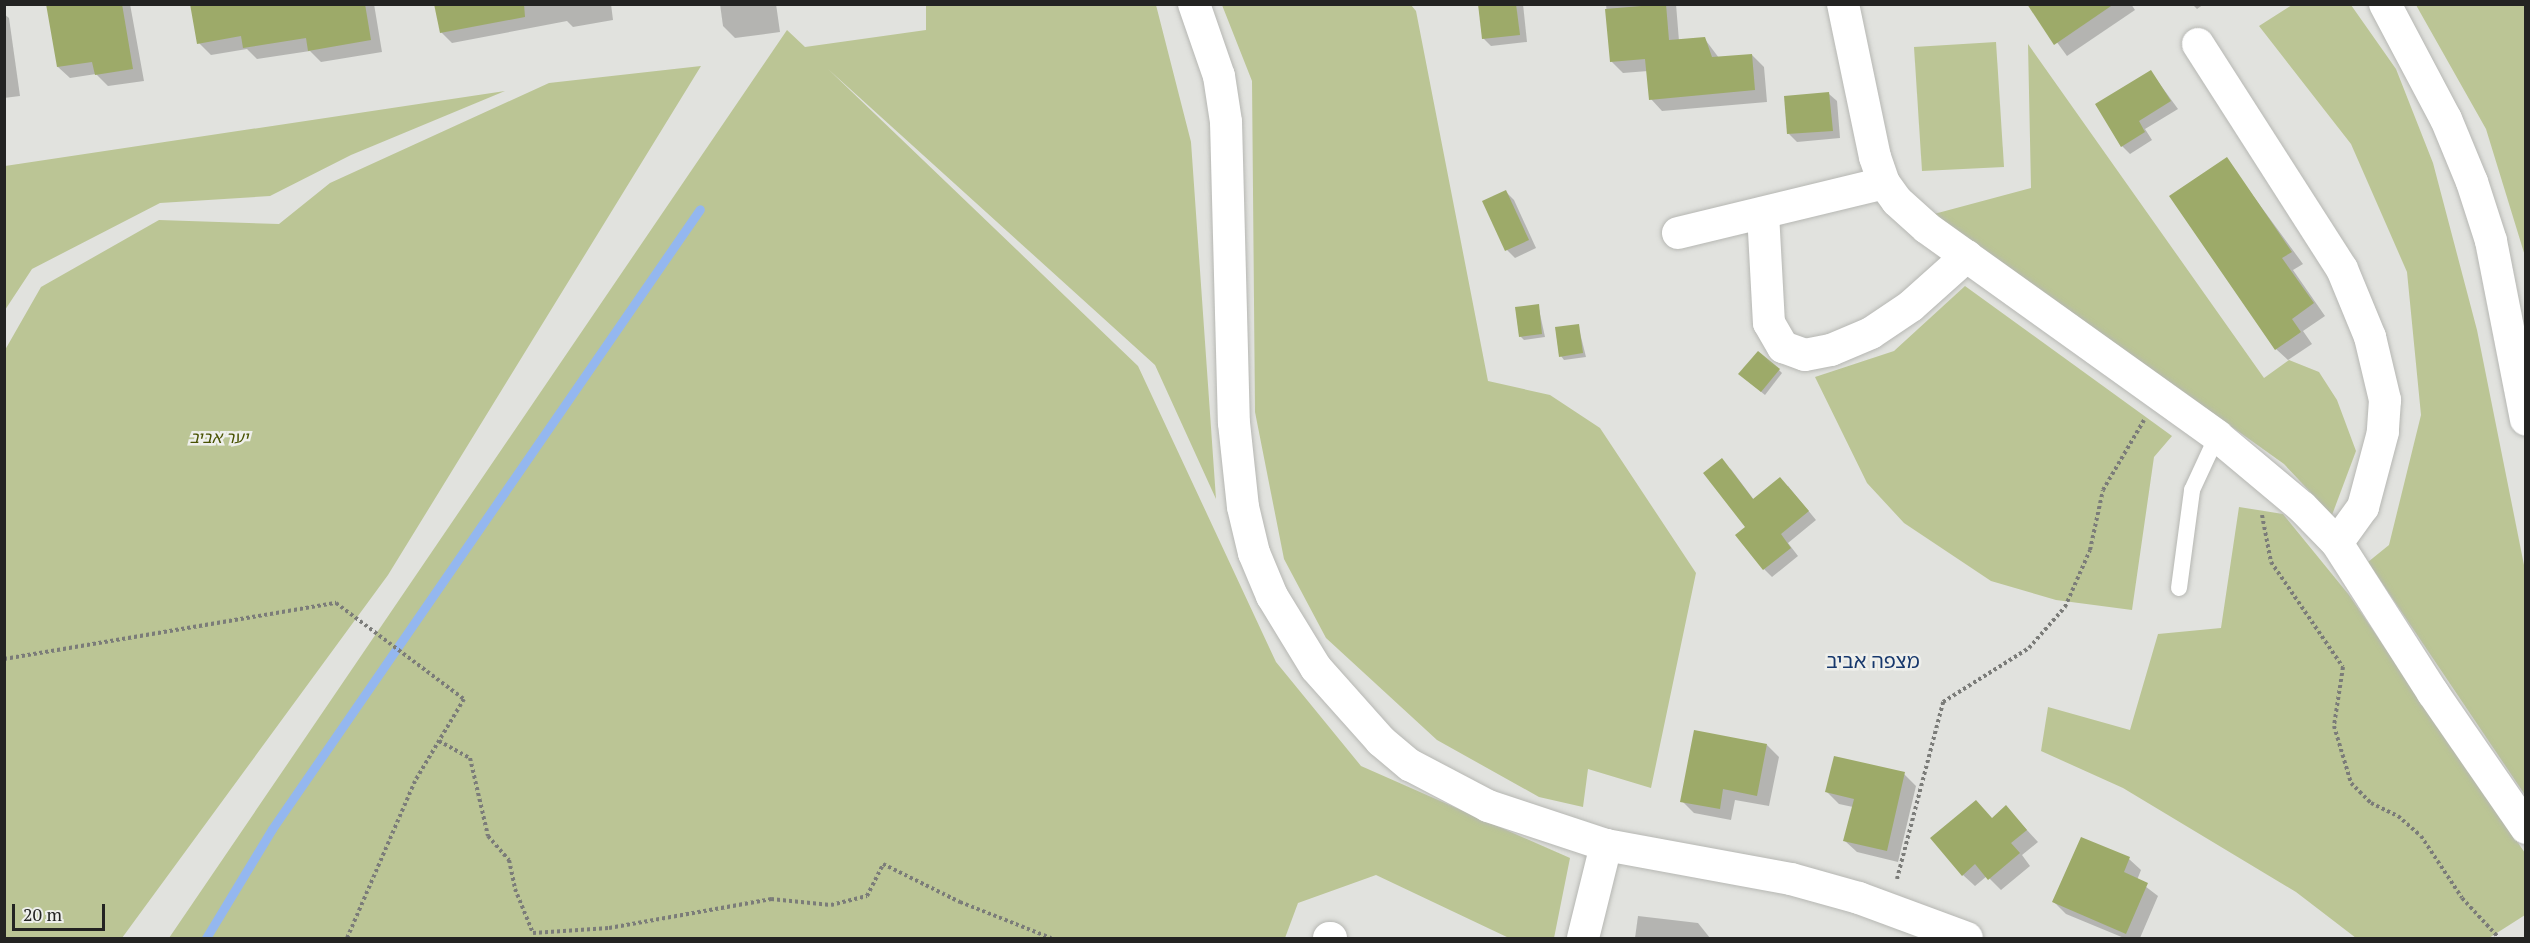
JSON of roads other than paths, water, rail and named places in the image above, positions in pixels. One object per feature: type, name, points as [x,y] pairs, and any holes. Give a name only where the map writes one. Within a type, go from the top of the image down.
[{"type":"street","points":[[1194,4],[1218,76],[1226,122],[1236,466],[1254,553],[1272,596],[1316,668],[1381,741],[1410,765],[1488,806],[1606,844],[1791,879],[1889,909],[1967,939]]},
{"type":"street","points":[[1843,4],[1875,157],[1884,183],[1897,201],[1927,228],[2217,436],[2256,467],[2337,543],[2433,693],[2526,828]]},
{"type":"street","points":[[2385,4],[2446,119],[2472,182],[2491,241],[2526,420]]},
{"type":"street","points":[[2198,44],[2342,268],[2370,337],[2385,400],[2383,432],[2363,507],[2337,543]]},
{"type":"street","points":[[1678,233],[1884,183]]},
{"type":"street","points":[[1763,213],[1769,323],[1783,347],[1805,355],[1831,350],[1871,333],[1911,306],[1967,256]]},
{"type":"street","points":[[1583,939],[1606,844]]},
{"type":"lane","points":[[2179,588],[2192,490],[2217,436]]},
{"type":"waterway","points":[[206,938],[272,829],[700,209]]},
{"type":"district","name":"מצפה אביב","points":[[1873,660]]},
{"type":"park label","name":"יער אביב","points":[[219,437]]}]
